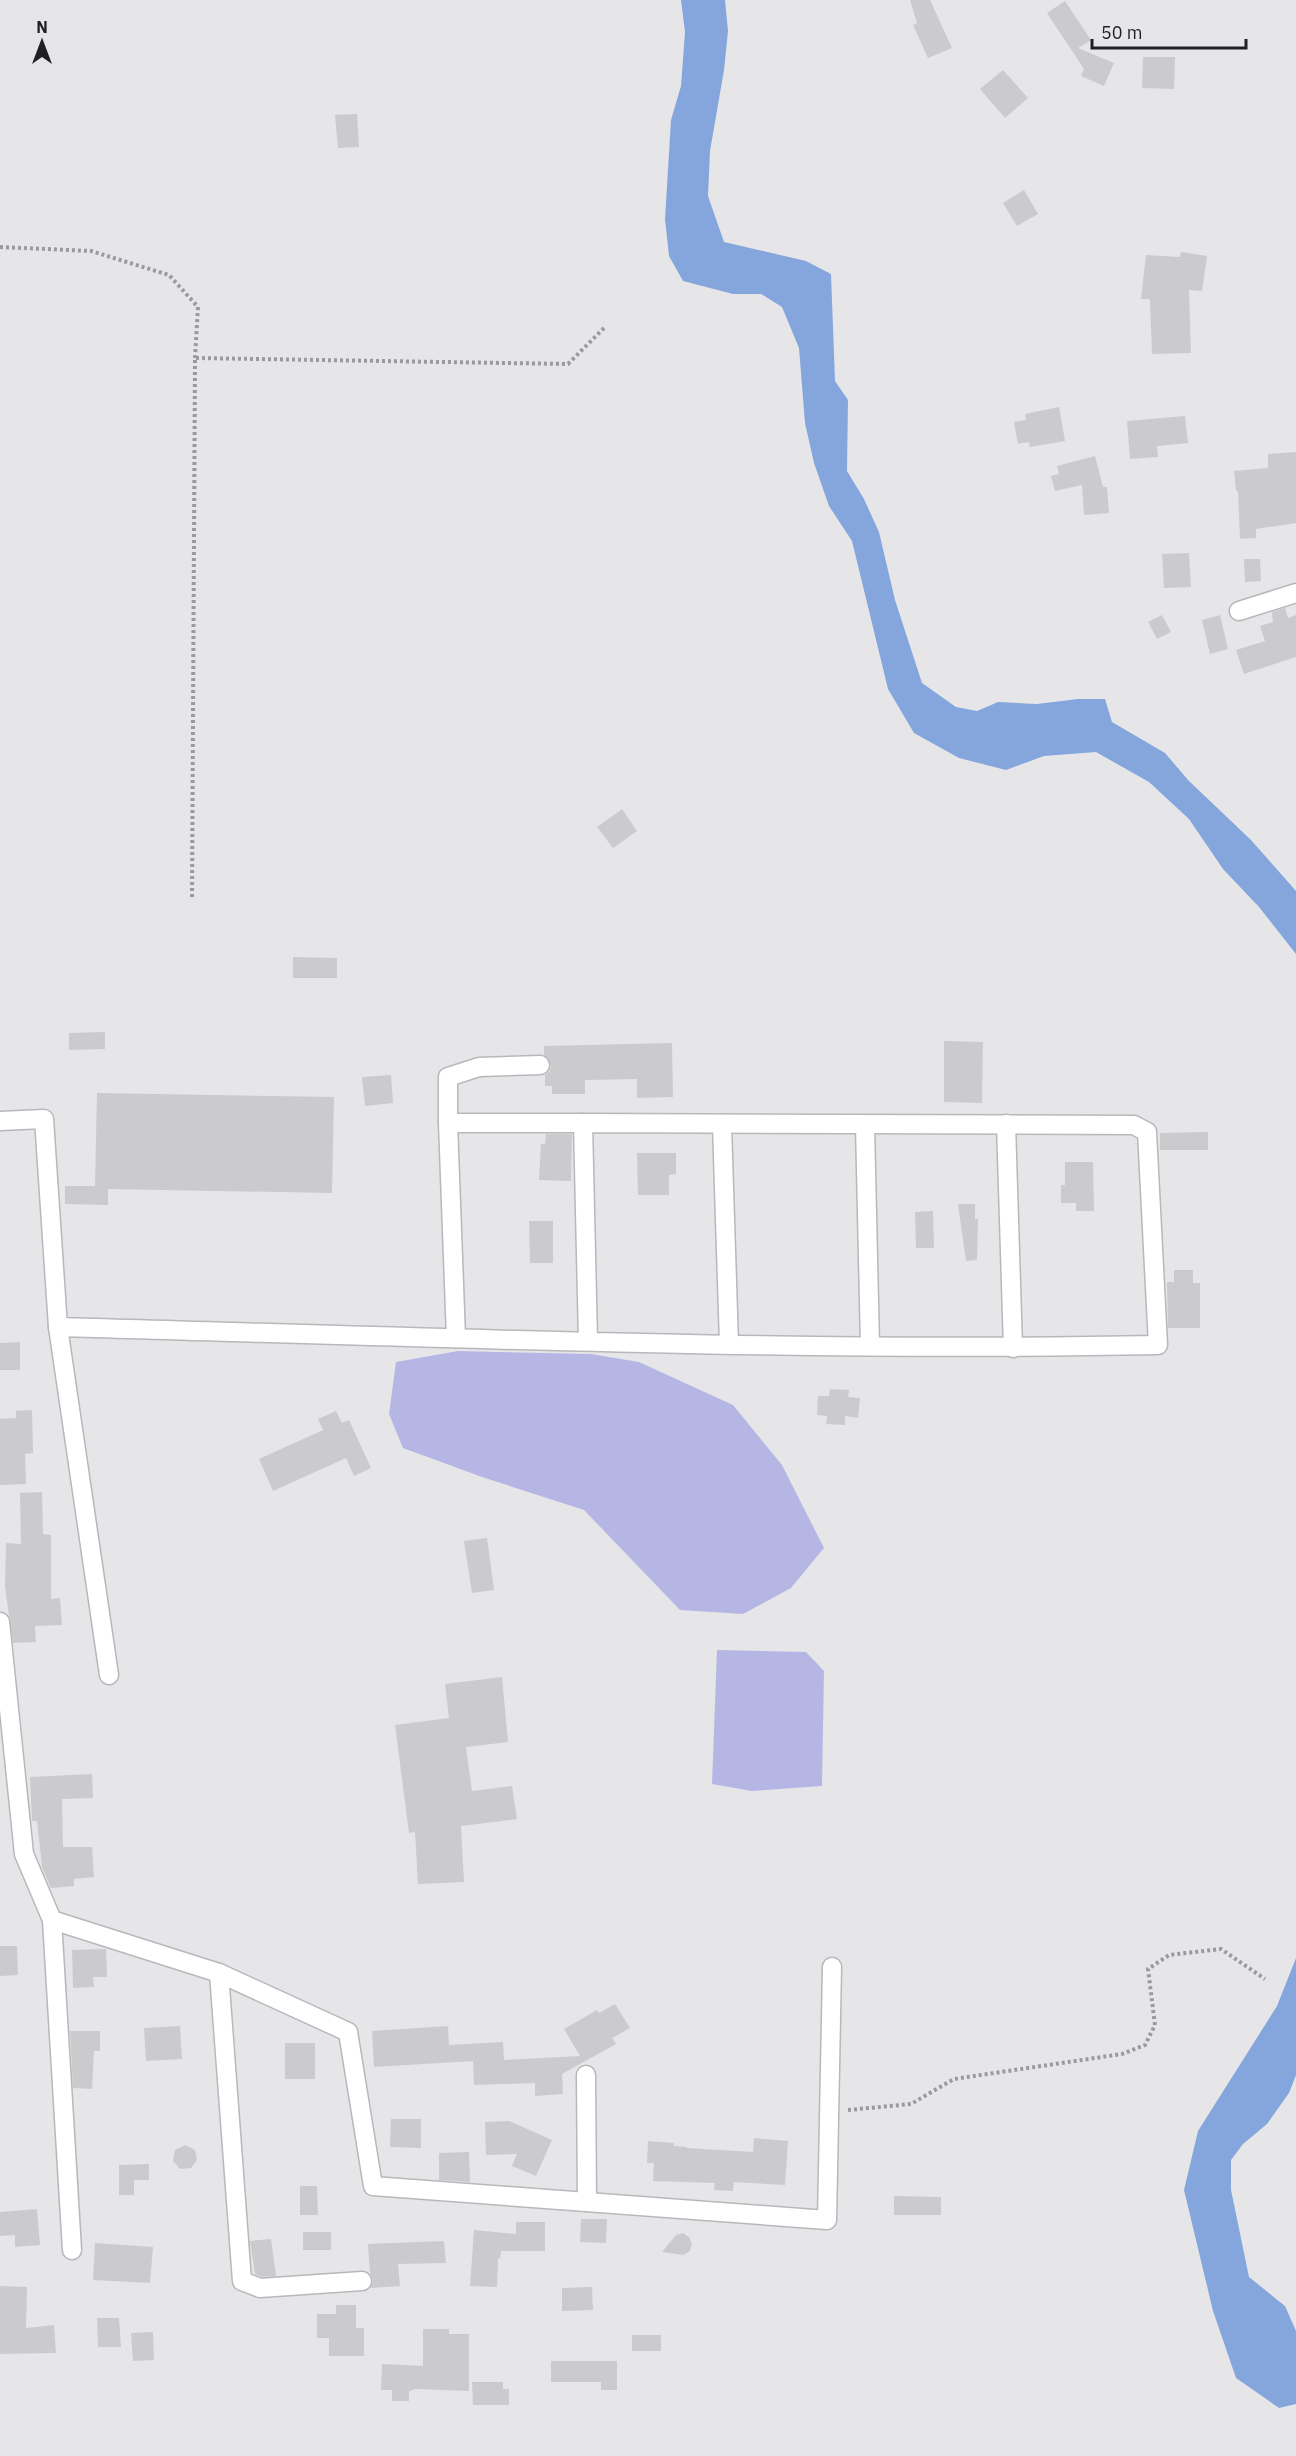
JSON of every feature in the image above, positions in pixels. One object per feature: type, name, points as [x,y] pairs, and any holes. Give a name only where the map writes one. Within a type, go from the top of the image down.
[{"type":"street","points":[[1239,611],[1296,593]]},
{"type":"street","points":[[456,1338],[448,1077],[479,1067],[540,1065]]},
{"type":"street","points":[[0,1121],[44,1119],[58,1327],[109,1675]]},
{"type":"street","points":[[58,1327],[729,1344],[1013,1348],[1158,1345],[1147,1132],[1134,1125],[448,1123]]},
{"type":"street","points":[[583,1123],[588,1341]]},
{"type":"street","points":[[1006,1124],[1013,1348]]},
{"type":"street","points":[[722,1125],[729,1344]]},
{"type":"street","points":[[865,1125],[870,1346]]},
{"type":"street","points":[[0,1622],[24,1854],[52,1920],[72,2250]]},
{"type":"street","points":[[52,1920],[219,1973],[348,2032],[373,2186],[827,2220],[832,1967]]},
{"type":"street","points":[[219,1973],[242,2281],[260,2288],[362,2281]]},
{"type":"street","points":[[586,2075],[587,2202]]},
{"type":"path","points":[[0,248],[91,251],[169,275],[198,307],[195,358],[192,897]]},
{"type":"path","points":[[195,358],[568,364],[606,326]]},
{"type":"path","points":[[828,2119],[849,2110],[910,2104],[954,2079],[1122,2054],[1145,2045],[1155,2025],[1148,1969],[1169,1955],[1221,1949],[1265,1979]]},
{"type":"shaded area","points":[[681,0],[725,0],[728,31],[724,70],[710,151],[708,196],[724,242],[806,261],[831,274],[835,381],[848,400],[847,471],[864,499],[879,532],[895,600],[922,683],[956,707],[977,711],[998,702],[1037,704],[1078,699],[1105,699],[1112,722],[1165,753],[1189,781],[1251,840],[1296,891],[1296,954],[1259,907],[1223,869],[1189,819],[1149,782],[1096,752],[1044,756],[1006,770],[959,758],[914,733],[888,689],[852,541],[829,506],[814,463],[805,423],[799,348],[782,307],[761,294],[733,294],[683,281],[669,256],[665,219],[671,120],[681,86],[685,32]]},
{"type":"shaded area","points":[[458,1351],[591,1354],[639,1362],[733,1405],[782,1465],[824,1548],[791,1588],[743,1614],[680,1610],[584,1510],[482,1477],[403,1448],[389,1414],[396,1362]]},
{"type":"shaded area","points":[[717,1650],[806,1652],[824,1671],[822,1786],[752,1791],[712,1784]]},
{"type":"shaded area","points":[[1296,1958],[1296,2075],[1289,2093],[1267,2124],[1243,2144],[1231,2160],[1231,2190],[1249,2277],[1285,2306],[1296,2331],[1296,2404],[1279,2408],[1236,2378],[1213,2311],[1184,2190],[1198,2131],[1277,2006]]},
{"type":"building","points":[[910,0],[930,0],[952,48],[928,58],[913,25],[917,23]]},
{"type":"building","points":[[1065,1],[1091,40],[1078,48],[1114,63],[1104,86],[1081,76],[1084,69],[1047,13]]},
{"type":"building","points":[[1143,57],[1175,57],[1174,89],[1142,88]]},
{"type":"building","points":[[1003,70],[1028,98],[1005,118],[980,89]]},
{"type":"building","points":[[357,114],[359,147],[338,148],[335,115]]},
{"type":"building","points":[[1024,190],[1038,214],[1017,226],[1003,203]]},
{"type":"building","points":[[1181,252],[1207,256],[1202,291],[1189,290],[1191,353],[1152,354],[1150,299],[1141,299],[1146,255],[1180,257]]},
{"type":"building","points":[[1059,407],[1065,441],[1030,447],[1029,442],[1018,444],[1014,422],[1026,420],[1025,414]]},
{"type":"building","points":[[1185,416],[1188,443],[1157,446],[1158,457],[1130,459],[1127,421]]},
{"type":"building","points":[[1296,452],[1296,523],[1256,529],[1256,538],[1240,539],[1238,491],[1236,491],[1234,471],[1268,468],[1268,454]]},
{"type":"building","points":[[1095,456],[1103,487],[1107,487],[1109,513],[1084,515],[1082,485],[1055,491],[1051,476],[1059,474],[1057,466]]},
{"type":"building","points":[[1189,553],[1191,587],[1164,588],[1162,554]]},
{"type":"building","points":[[1244,559],[1260,559],[1261,581],[1245,582]]},
{"type":"building","points":[[1285,608],[1288,618],[1296,615],[1296,657],[1244,674],[1236,650],[1265,641],[1260,626],[1273,622],[1272,612]]},
{"type":"building","points":[[1162,615],[1171,632],[1157,639],[1148,622]]},
{"type":"building","points":[[1220,615],[1228,649],[1210,654],[1202,620]]},
{"type":"building","points":[[622,809],[637,831],[613,848],[597,827]]},
{"type":"building","points":[[293,957],[337,958],[337,978],[293,978]]},
{"type":"building","points":[[105,1032],[105,1049],[69,1050],[69,1033]]},
{"type":"building","points":[[944,1041],[983,1042],[982,1103],[944,1102]]},
{"type":"building","points":[[672,1043],[673,1097],[637,1098],[637,1079],[585,1080],[585,1094],[552,1094],[552,1086],[545,1086],[545,1075],[550,1071],[551,1065],[549,1059],[544,1055],[544,1046]]},
{"type":"building","points":[[391,1075],[393,1103],[365,1106],[362,1077]]},
{"type":"building","points":[[97,1093],[334,1097],[332,1193],[108,1189],[108,1205],[65,1204],[65,1186],[95,1186]]},
{"type":"building","points":[[1208,1132],[1208,1150],[1160,1150],[1160,1133]]},
{"type":"building","points":[[546,1134],[572,1134],[571,1181],[539,1180],[541,1144],[545,1144]]},
{"type":"building","points":[[637,1153],[676,1153],[676,1174],[669,1175],[669,1195],[638,1195]]},
{"type":"building","points":[[1065,1162],[1093,1162],[1094,1211],[1076,1211],[1076,1203],[1061,1203],[1061,1185],[1065,1185]]},
{"type":"building","points":[[958,1204],[975,1204],[975,1219],[978,1219],[977,1260],[966,1261]]},
{"type":"building","points":[[933,1211],[934,1248],[916,1248],[915,1212]]},
{"type":"building","points":[[529,1221],[553,1221],[553,1263],[530,1263]]},
{"type":"building","points":[[1174,1270],[1193,1270],[1193,1283],[1200,1283],[1200,1328],[1168,1328],[1167,1282],[1174,1282]]},
{"type":"building","points":[[20,1342],[20,1370],[0,1370],[0,1343]]},
{"type":"building","points":[[830,1389],[849,1390],[848,1397],[860,1398],[858,1418],[845,1416],[845,1425],[826,1424],[827,1416],[817,1415],[818,1396],[829,1396]]},
{"type":"building","points":[[32,1410],[33,1453],[25,1454],[26,1484],[0,1485],[0,1419],[16,1418],[16,1411]]},
{"type":"building","points":[[336,1411],[342,1423],[349,1420],[371,1468],[354,1476],[346,1458],[273,1491],[259,1459],[323,1430],[318,1419]]},
{"type":"building","points":[[42,1492],[43,1534],[51,1535],[51,1599],[60,1598],[62,1625],[35,1626],[36,1642],[13,1643],[5,1587],[6,1543],[21,1544],[20,1493]]},
{"type":"building","points":[[487,1538],[494,1590],[472,1593],[464,1541]]},
{"type":"building","points":[[502,1677],[508,1742],[466,1747],[472,1791],[512,1786],[517,1819],[461,1826],[464,1882],[418,1884],[415,1832],[409,1833],[395,1725],[449,1718],[445,1684]]},
{"type":"building","points":[[92,1774],[93,1798],[62,1799],[63,1847],[92,1847],[94,1877],[74,1879],[74,1886],[51,1888],[42,1867],[37,1821],[32,1821],[30,1777]]},
{"type":"building","points":[[0,1946],[17,1946],[18,1975],[0,1976]]},
{"type":"building","points":[[106,1949],[107,1977],[93,1977],[94,1987],[73,1988],[72,1950]]},
{"type":"building","points":[[615,2004],[630,2028],[612,2038],[616,2044],[562,2074],[563,2094],[535,2096],[535,2083],[474,2085],[473,2061],[374,2067],[372,2031],[448,2026],[449,2045],[503,2042],[504,2060],[580,2056],[564,2029],[597,2010],[599,2013]]},
{"type":"building","points":[[180,2026],[182,2059],[146,2061],[144,2028]]},
{"type":"building","points":[[70,2031],[100,2031],[100,2051],[94,2051],[92,2089],[73,2088]]},
{"type":"building","points":[[285,2043],[315,2043],[315,2079],[285,2079]]},
{"type":"building","points":[[391,2119],[421,2119],[421,2148],[390,2147]]},
{"type":"building","points":[[509,2121],[552,2140],[536,2176],[512,2166],[517,2154],[486,2155],[485,2122]]},
{"type":"building","points":[[754,2138],[788,2141],[785,2185],[734,2182],[733,2191],[714,2190],[715,2183],[653,2181],[654,2163],[647,2163],[648,2141],[674,2143],[674,2146],[687,2148],[753,2152]]},
{"type":"building","points":[[185,2145],[195,2150],[197,2160],[191,2168],[180,2169],[173,2161],[175,2150]]},
{"type":"building","points":[[469,2152],[470,2182],[439,2180],[439,2153]]},
{"type":"building","points":[[149,2164],[149,2180],[134,2180],[134,2195],[119,2195],[119,2165]]},
{"type":"building","points":[[300,2186],[317,2186],[318,2215],[300,2215]]},
{"type":"building","points":[[894,2196],[941,2197],[941,2215],[894,2215]]},
{"type":"building","points":[[37,2209],[40,2245],[15,2247],[15,2235],[0,2236],[0,2212]]},
{"type":"building","points":[[581,2219],[607,2219],[606,2243],[580,2242]]},
{"type":"building","points":[[516,2222],[545,2222],[545,2251],[501,2251],[500,2259],[498,2258],[497,2287],[470,2286],[474,2230],[516,2234]]},
{"type":"building","points":[[303,2232],[331,2232],[331,2250],[303,2250]]},
{"type":"building","points":[[683,2233],[689,2237],[692,2244],[690,2251],[683,2255],[662,2252],[676,2235]]},
{"type":"building","points":[[271,2239],[276,2276],[262,2277],[255,2274],[250,2241]]},
{"type":"building","points":[[444,2241],[446,2263],[398,2264],[400,2286],[371,2288],[373,2280],[370,2273],[368,2244]]},
{"type":"building","points":[[95,2243],[153,2247],[150,2283],[93,2280]]},
{"type":"building","points":[[0,2286],[27,2287],[26,2328],[54,2325],[56,2353],[0,2354]]},
{"type":"building","points":[[592,2287],[593,2310],[562,2311],[562,2288]]},
{"type":"building","points":[[336,2305],[356,2305],[356,2328],[364,2328],[364,2356],[329,2356],[329,2338],[317,2338],[317,2314],[336,2314]]},
{"type":"building","points":[[97,2318],[119,2318],[121,2347],[98,2347]]},
{"type":"building","points":[[423,2329],[449,2329],[449,2334],[469,2334],[469,2391],[416,2389],[409,2391],[409,2401],[392,2401],[392,2390],[381,2390],[382,2364],[423,2366]]},
{"type":"building","points":[[153,2332],[154,2360],[133,2361],[131,2333]]},
{"type":"building","points":[[632,2335],[661,2335],[661,2351],[632,2351]]},
{"type":"building","points":[[551,2361],[617,2361],[617,2390],[601,2390],[601,2382],[551,2382]]},
{"type":"building","points":[[472,2382],[503,2382],[503,2389],[509,2389],[509,2405],[473,2405]]}]
